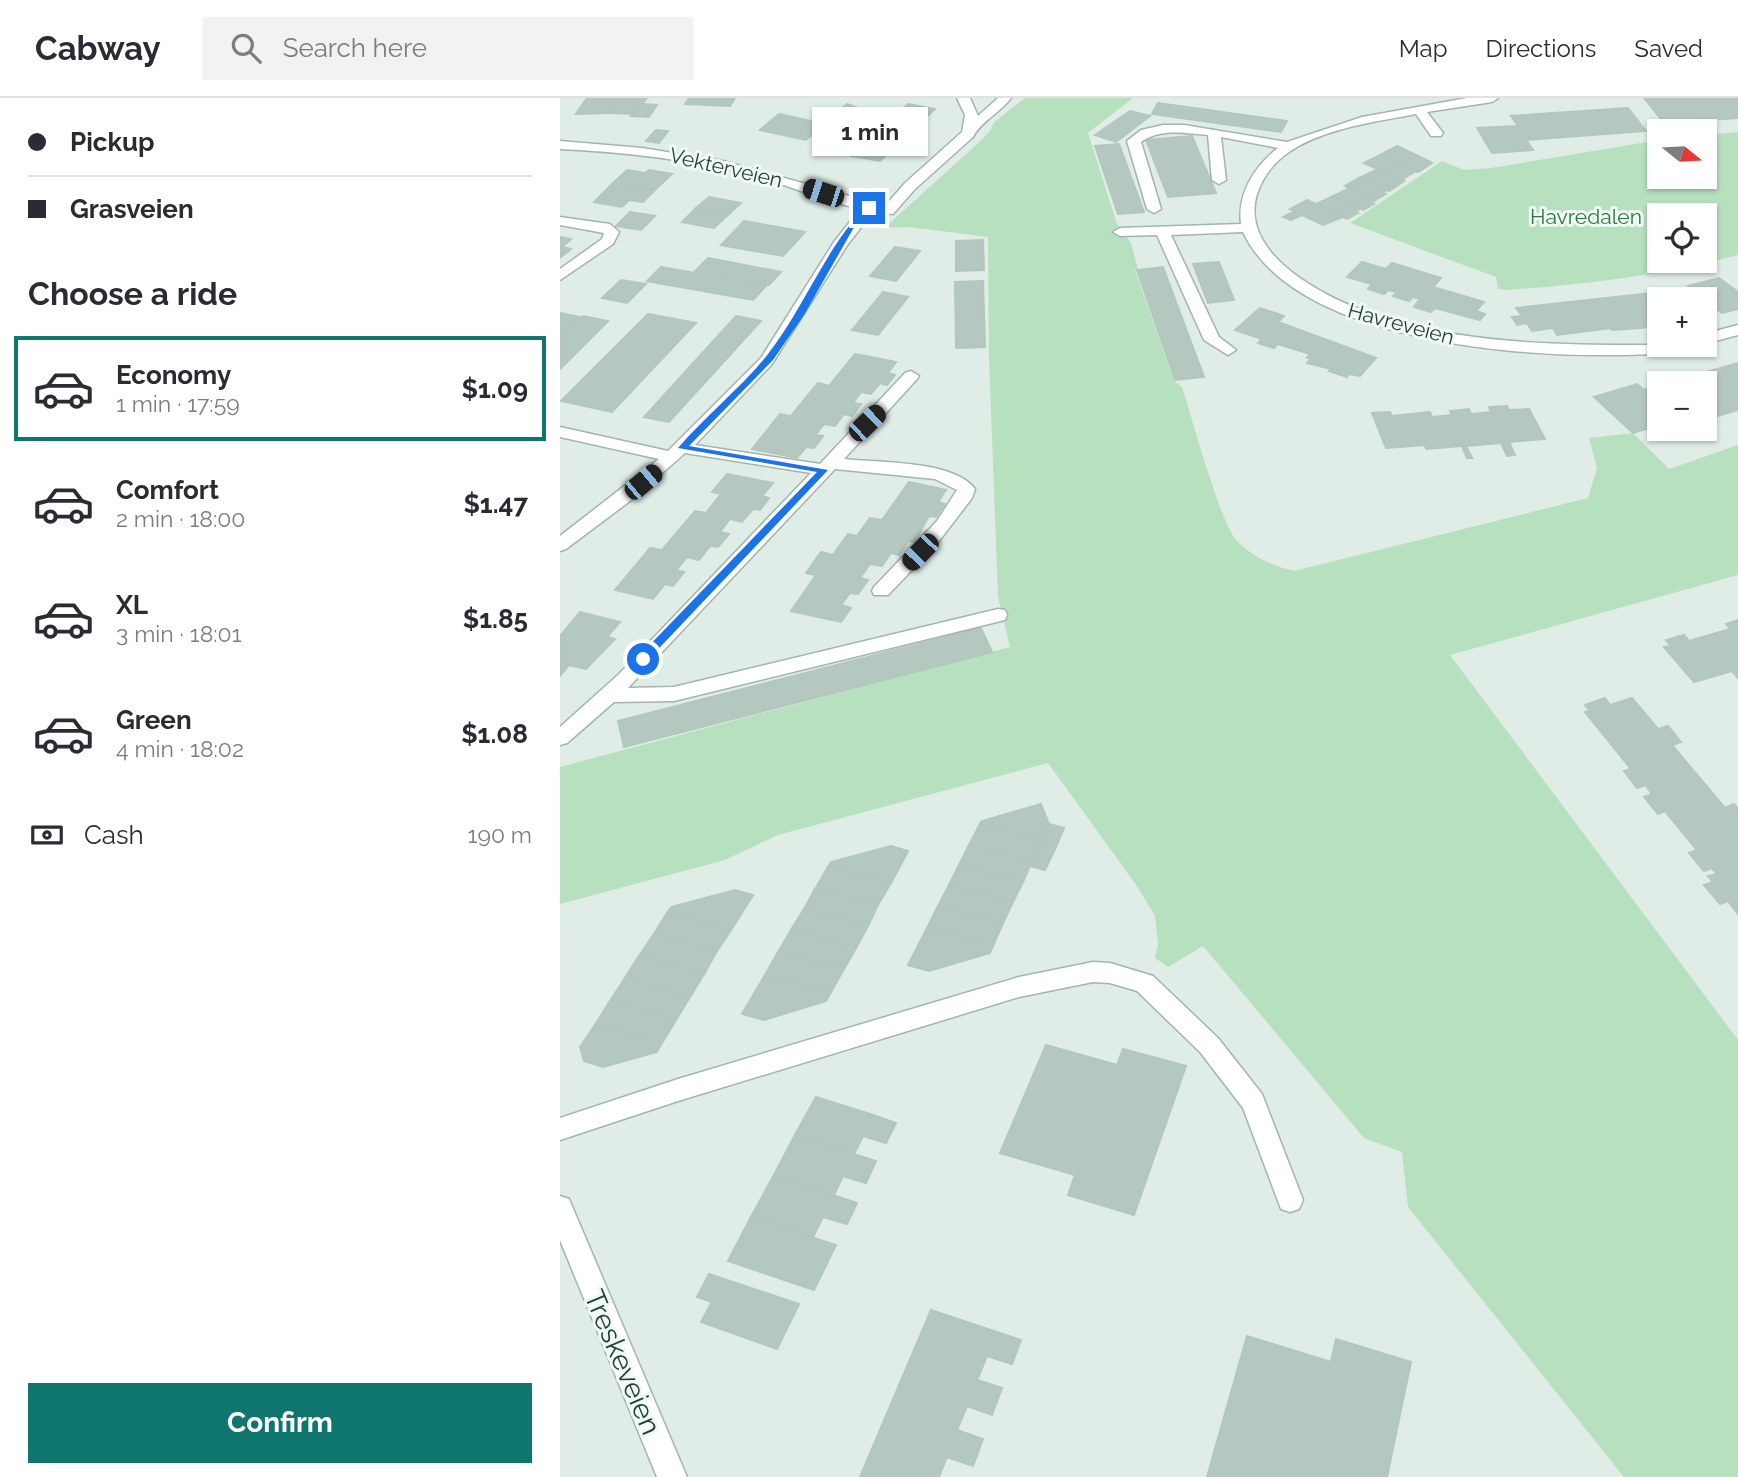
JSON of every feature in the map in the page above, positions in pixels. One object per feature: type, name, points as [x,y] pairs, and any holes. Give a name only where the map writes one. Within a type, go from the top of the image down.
[{"type":"street","points":[[963,98],[971,111],[972,125],[993,112],[1005,98]]},
{"type":"street","points":[[1120,232],[1248,228],[1247,207],[1255,181],[1275,157],[1289,146],[1366,122],[1492,98]]},
{"type":"street","points":[[1420,111],[1436,132]]},
{"type":"street","name":"Vekterveien","points":[[560,145],[649,152],[699,160],[777,178],[869,208],[888,211],[910,186],[968,134],[972,125]]},
{"type":"street","points":[[1154,209],[1134,141],[1147,131],[1167,129],[1214,133],[1289,146]]},
{"type":"street","points":[[1214,133],[1219,180]]},
{"type":"street","points":[[560,545],[602,515],[678,453],[770,358],[799,315],[850,228],[869,208]]},
{"type":"street","points":[[560,221],[605,227],[612,232],[608,241],[560,276]]},
{"type":"street","name":"Havreveien","points":[[1248,228],[1262,252],[1280,272],[1346,310],[1424,333],[1489,346],[1558,351],[1647,349]]},
{"type":"street","points":[[1163,232],[1212,340],[1228,350]]},
{"type":"street","points":[[1717,336],[1738,330]]},
{"type":"street","points":[[560,738],[609,695],[911,376]]},
{"type":"street","points":[[560,432],[678,453],[827,466],[910,469],[957,481],[967,493],[958,508],[881,591]]},
{"type":"street","points":[[609,695],[674,694],[998,615]]},
{"type":"street","points":[[560,1129],[678,1090],[1018,987],[1074,974],[1110,973],[1145,983],[1209,1045],[1231,1072],[1253,1102],[1290,1200]]},
{"type":"street","name":"Treskeveien","points":[[560,1208],[672,1477]]},
{"type":"green space","points":[[1025,98],[1133,98],[1088,133],[1117,224],[1131,243],[1138,269],[1135,270],[1174,381],[1182,387],[1223,514],[1237,541],[1263,560],[1294,571],[1588,498],[1597,468],[1589,438],[1633,433],[1669,469],[1738,445],[1738,575],[1450,655],[1738,1040],[1738,1477],[1624,1477],[1408,1207],[1402,1152],[1364,1138],[1203,946],[1168,967],[1155,958],[1158,944],[1155,916],[1137,886],[1048,763],[778,835],[725,860],[560,904],[560,767],[1010,647],[998,597],[989,358],[988,237],[908,227],[884,228],[974,147],[990,131],[994,122]]},
{"type":"green space","name":"Havredalen","points":[[1738,132],[1738,255],[1717,260],[1717,203],[1647,203],[1647,273],[1652,273],[1506,290],[1498,289],[1496,277],[1350,223],[1442,161],[1464,170],[1491,168],[1647,142],[1647,189],[1717,189],[1717,134]]},
{"type":"building","points":[[587,98],[623,98],[612,113],[576,114]]},
{"type":"building","points":[[623,98],[647,98],[635,114],[612,113]]},
{"type":"building","points":[[689,98],[712,98],[707,105],[685,104]]},
{"type":"building","points":[[712,98],[735,98],[730,106],[707,105]]},
{"type":"building","points":[[1738,98],[1738,118],[1661,119],[1645,99]]},
{"type":"building","points":[[1158,103],[1287,121],[1281,132],[1152,114]]},
{"type":"building","points":[[642,104],[657,105],[649,117],[630,116],[635,114]]},
{"type":"building","points":[[847,104],[864,110],[851,121],[832,117]]},
{"type":"building","points":[[908,104],[935,109],[924,119],[898,114]]},
{"type":"building","points":[[1628,108],[1646,131],[1526,140],[1533,150],[1492,153],[1477,128],[1518,126],[1511,116]]},
{"type":"building","points":[[1130,111],[1150,116],[1116,142],[1095,135]]},
{"type":"building","points":[[779,114],[825,124],[806,140],[760,130]]},
{"type":"building","points":[[898,114],[924,119],[914,130],[886,125]]},
{"type":"building","points":[[886,125],[914,130],[903,140],[875,135]]},
{"type":"building","points":[[656,130],[668,131],[659,143],[646,141]]},
{"type":"building","points":[[875,135],[903,140],[892,150],[864,145]]},
{"type":"building","points":[[1192,136],[1216,193],[1168,197],[1146,140]]},
{"type":"building","points":[[1119,144],[1144,212],[1118,214],[1095,146]]},
{"type":"building","points":[[864,145],[892,150],[880,161],[852,156]]},
{"type":"building","points":[[1397,146],[1432,163],[1418,172],[1380,155]]},
{"type":"building","points":[[1380,155],[1416,171],[1401,180],[1364,163]]},
{"type":"building","points":[[1378,169],[1404,181],[1389,191],[1361,177]]},
{"type":"building","points":[[627,170],[672,174],[655,190],[613,183]]},
{"type":"building","points":[[1361,177],[1387,190],[1383,192],[1386,194],[1375,200],[1345,186]]},
{"type":"building","points":[[613,183],[655,190],[643,202],[629,200],[622,207],[594,202]]},
{"type":"building","points":[[1350,188],[1376,200],[1371,203],[1374,204],[1363,210],[1333,196]]},
{"type":"building","points":[[1333,196],[1360,209],[1355,212],[1358,213],[1347,219],[1316,204]]},
{"type":"building","points":[[709,197],[741,203],[729,214],[696,208]]},
{"type":"building","points":[[1307,200],[1343,217],[1323,225],[1302,215],[1291,220],[1283,217],[1295,211],[1290,209]]},
{"type":"building","points":[[696,208],[729,214],[714,228],[682,222]]},
{"type":"building","points":[[630,212],[655,216],[641,230],[616,226]]},
{"type":"building","points":[[744,221],[805,232],[783,256],[721,245]]},
{"type":"building","points":[[560,237],[571,239],[562,247],[571,249],[561,257]]},
{"type":"building","points":[[983,240],[984,270],[956,271],[956,241]]},
{"type":"building","points":[[895,247],[920,251],[896,281],[870,276]]},
{"type":"building","points":[[708,258],[781,272],[769,285],[695,271]]},
{"type":"building","points":[[1219,262],[1234,300],[1208,303],[1193,264]]},
{"type":"building","points":[[1362,262],[1386,269],[1392,263],[1441,278],[1433,287],[1484,302],[1476,311],[1485,314],[1480,320],[1435,308],[1431,312],[1414,307],[1420,299],[1413,297],[1409,301],[1393,296],[1397,292],[1388,290],[1384,294],[1368,289],[1372,284],[1347,277]]},
{"type":"building","points":[[661,267],[766,286],[753,300],[647,281]]},
{"type":"building","points":[[1163,267],[1204,377],[1175,380],[1137,270]]},
{"type":"building","points":[[1719,278],[1738,292],[1738,309],[1722,313],[1717,309],[1717,287],[1688,286]]},
{"type":"building","points":[[621,280],[646,284],[627,303],[602,298]]},
{"type":"building","points":[[983,281],[985,347],[956,348],[955,282]]},
{"type":"building","points":[[883,292],[908,297],[878,335],[852,330]]},
{"type":"building","points":[[1647,294],[1647,327],[1611,328],[1557,335],[1553,328],[1532,331],[1527,323],[1517,325],[1512,317],[1522,316],[1516,308]]},
{"type":"building","points":[[1260,308],[1284,316],[1278,322],[1376,358],[1360,376],[1349,374],[1347,377],[1329,371],[1331,369],[1307,363],[1311,359],[1307,358],[1310,354],[1278,344],[1274,348],[1258,343],[1262,339],[1235,330]]},
{"type":"building","points":[[560,313],[580,317],[560,337]]},
{"type":"building","points":[[648,314],[696,323],[612,412],[561,401]]},
{"type":"building","points":[[583,316],[608,321],[560,369],[560,338]]},
{"type":"building","points":[[736,316],[761,321],[669,422],[644,417]]},
{"type":"building","points":[[855,354],[896,362],[888,373],[895,375],[887,385],[880,383],[871,394],[861,392],[853,403],[861,404],[852,416],[844,414],[835,426],[824,424],[815,435],[823,436],[814,448],[806,447],[797,458],[752,449],[780,414],[791,416],[818,383],[829,386]]},
{"type":"building","points":[[1738,363],[1738,410],[1717,416],[1717,371],[1710,371]]},
{"type":"building","points":[[1637,384],[1647,389],[1647,429],[1633,433],[1594,397]]},
{"type":"building","points":[[1507,406],[1509,410],[1529,409],[1545,439],[1509,442],[1515,455],[1507,456],[1501,443],[1466,446],[1472,458],[1467,458],[1462,446],[1386,448],[1372,413],[1390,412],[1392,416],[1430,412],[1432,417],[1452,415],[1450,411],[1469,409],[1471,414],[1491,412],[1489,407]]},
{"type":"building","points":[[727,474],[773,483],[762,496],[769,498],[760,510],[753,509],[742,522],[730,519],[720,532],[729,534],[718,547],[710,546],[699,560],[687,557],[676,570],[684,572],[673,586],[665,584],[653,599],[615,590],[650,548],[662,550],[695,511],[706,513],[721,494],[712,492]]},
{"type":"building","points":[[909,482],[946,490],[938,502],[945,504],[936,517],[929,516],[914,542],[908,541],[899,555],[891,553],[882,566],[870,564],[860,578],[868,580],[858,594],[850,593],[841,605],[851,608],[841,622],[791,611],[816,575],[806,573],[821,552],[833,555],[848,534],[857,536],[870,518],[882,520]]},
{"type":"building","points":[[580,612],[620,622],[607,637],[615,639],[586,669],[569,665],[560,676],[560,636]]},
{"type":"building","points":[[1738,620],[1738,678],[1732,671],[1694,682],[1664,647],[1671,646],[1666,640],[1684,635],[1689,641],[1730,629],[1726,624]]},
{"type":"building","points":[[981,628],[992,652],[624,747],[618,721]]},
{"type":"building","points":[[1605,698],[1610,705],[1632,698],[1658,729],[1668,726],[1681,742],[1672,745],[1725,808],[1734,804],[1738,809],[1738,914],[1728,901],[1720,904],[1704,885],[1713,882],[1708,876],[1717,874],[1712,868],[1704,871],[1689,853],[1697,850],[1665,811],[1658,814],[1644,797],[1652,794],[1645,785],[1637,788],[1624,771],[1631,769],[1585,712],[1590,711],[1585,705]]},
{"type":"building","points":[[1041,804],[1049,824],[1042,840],[980,824],[982,821]]},
{"type":"building","points":[[980,824],[1042,840],[1032,861],[969,845]]},
{"type":"building","points":[[1049,824],[1064,828],[1045,870],[1030,866]]},
{"type":"building","points":[[969,845],[1032,861],[1023,882],[959,865]]},
{"type":"building","points":[[891,846],[908,851],[891,883],[828,867],[831,862]]},
{"type":"building","points":[[959,865],[1023,882],[1013,902],[949,885]]},
{"type":"building","points":[[828,867],[891,883],[878,905],[815,889]]},
{"type":"building","points":[[949,885],[1013,902],[1003,923],[938,906]]},
{"type":"building","points":[[815,889],[878,905],[868,926],[804,909]]},
{"type":"building","points":[[735,890],[753,895],[731,930],[667,913],[671,907]]},
{"type":"building","points":[[938,906],[1003,923],[993,946],[927,928]]},
{"type":"building","points":[[804,909],[868,926],[856,948],[791,930]]},
{"type":"building","points":[[667,913],[731,930],[717,951],[654,934]]},
{"type":"building","points":[[927,928],[993,946],[990,953],[929,971],[908,965]]},
{"type":"building","points":[[791,930],[856,948],[844,969],[778,952]]},
{"type":"building","points":[[654,934],[717,951],[704,974],[639,956]]},
{"type":"building","points":[[778,952],[844,969],[831,992],[765,975]]},
{"type":"building","points":[[639,956],[704,974],[690,997],[625,978]]},
{"type":"building","points":[[765,975],[831,992],[826,1001],[764,1020],[742,1014]]},
{"type":"building","points":[[625,978],[690,997],[676,1020],[610,1001]]},
{"type":"building","points":[[610,1001],[676,1020],[662,1043],[595,1025]]},
{"type":"building","points":[[595,1025],[662,1043],[657,1052],[603,1067],[584,1061],[580,1047]]},
{"type":"building","points":[[1046,1045],[1117,1065],[1123,1049],[1186,1066],[1134,1215],[1068,1195],[1075,1175],[1000,1153]]},
{"type":"building","points":[[816,1097],[896,1123],[886,1143],[863,1136],[854,1154],[795,1135]]},
{"type":"building","points":[[795,1135],[876,1161],[866,1183],[843,1176],[834,1195],[774,1175]]},
{"type":"building","points":[[774,1175],[857,1203],[847,1224],[823,1217],[813,1237],[751,1217]]},
{"type":"building","points":[[751,1217],[836,1245],[814,1290],[728,1261]]},
{"type":"building","points":[[709,1274],[799,1304],[777,1349],[701,1322],[712,1302],[697,1297]]},
{"type":"building","points":[[931,1310],[1021,1340],[1012,1364],[987,1356],[977,1380],[1002,1388],[992,1415],[967,1406],[957,1430],[983,1439],[973,1466],[947,1457],[939,1477],[860,1477]]},
{"type":"building","points":[[1247,1336],[1331,1362],[1336,1339],[1411,1362],[1387,1477],[1207,1477]]},
{"type":"route","points":[[643,659],[824,470],[683,448],[770,358],[799,315],[850,228],[869,208]]}]
